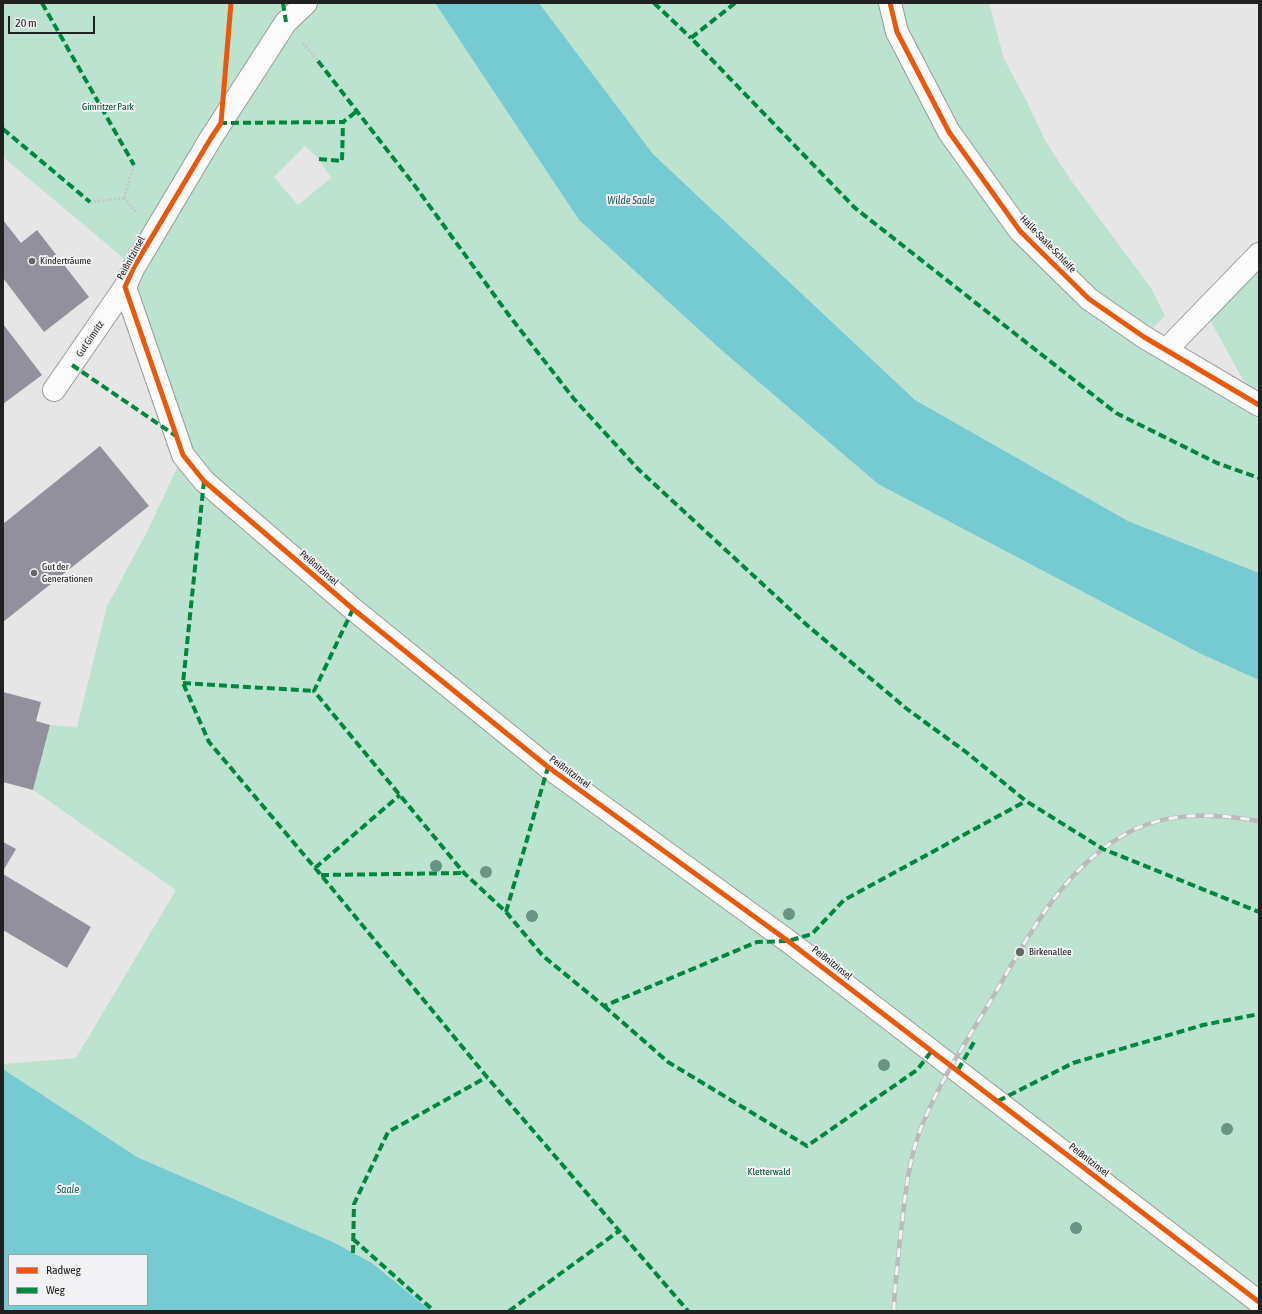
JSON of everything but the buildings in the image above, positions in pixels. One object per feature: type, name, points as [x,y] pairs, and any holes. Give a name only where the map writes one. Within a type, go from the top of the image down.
[{"type":"street","name":"Peißnitzinsel","points":[[306,3],[286,22],[211,138],[134,267],[125,287],[183,455],[204,482],[330,588],[548,767],[788,941],[1259,1302]]},
{"type":"street","name":"Halle-Saale-Schleife","points":[[890,3],[897,32],[949,132],[1020,231],[1089,299],[1166,350],[1259,405]]},
{"type":"street","points":[[1166,350],[1259,254]]},
{"type":"street","name":"Gut Gimritz","points":[[54,390],[125,287]]},
{"type":"path","points":[[90,202],[124,198],[134,165]]},
{"type":"green space","points":[[3,3],[435,3],[579,220],[719,348],[878,484],[1201,654],[1259,680],[1259,1311],[431,1311],[372,1263],[335,1243],[137,1157],[3,1069],[3,1064],[76,1058],[176,890],[33,790],[50,725],[77,727],[107,606],[147,532],[183,455],[125,287],[134,267],[3,157]],"holes":[[[305,146],[319,159],[331,178],[298,205],[274,177]]]},
{"type":"green space","points":[[539,3],[989,3],[1004,59],[1045,140],[1070,179],[1151,288],[1165,316],[1144,336],[1256,403],[1205,311],[1259,254],[1259,573],[1128,521],[915,400],[653,154]]},
{"type":"water","name":"Wilde Saale","points":[[435,3],[539,3],[653,154],[915,400],[1128,521],[1259,573],[1259,680],[1201,654],[878,484],[719,348],[579,220]]},
{"type":"water","name":"Saale","points":[[3,1069],[137,1157],[335,1243],[372,1263],[431,1311],[3,1311]]},
{"type":"railway","points":[[894,1311],[896,1275],[907,1183],[916,1142],[921,1128],[935,1096],[951,1066],[1029,936],[1060,890],[1099,852],[1122,836],[1155,822],[1189,816],[1224,816],[1259,821]]},
{"type":"marked path","points":[[42,3],[134,165]]},
{"type":"marked path","points":[[283,3],[286,22]]},
{"type":"marked path","points":[[654,3],[691,38]]},
{"type":"marked path","points":[[735,3],[691,38],[855,208],[1116,413],[1217,463],[1259,478]]},
{"type":"marked path","points":[[318,61],[415,186],[508,314],[574,399],[638,469],[808,626],[907,709],[966,752],[1026,801],[1103,849],[1259,912]]},
{"type":"marked path","points":[[221,121],[221,123],[343,122],[357,111]]},
{"type":"marked path","points":[[319,159],[342,161],[343,122]]},
{"type":"marked path","points":[[3,129],[90,202]]},
{"type":"marked path","points":[[72,365],[176,436]]},
{"type":"marked path","points":[[204,481],[183,683],[209,742],[321,875],[487,1077],[688,1311]]},
{"type":"marked path","points":[[353,609],[314,691],[464,873],[506,912],[543,956],[604,1006],[757,942],[788,941],[812,934],[844,900],[1026,801]]},
{"type":"marked path","points":[[183,683],[314,691]]},
{"type":"marked path","points":[[506,912],[548,767]]},
{"type":"marked path","points":[[315,868],[400,795]]},
{"type":"marked path","points":[[321,875],[464,873]]},
{"type":"marked path","points":[[604,1006],[668,1062],[807,1146],[917,1070],[931,1052]]},
{"type":"marked path","points":[[998,1101],[1073,1063],[1203,1025],[1259,1014]]},
{"type":"marked path","points":[[958,1070],[974,1042]]},
{"type":"marked path","points":[[353,1253],[354,1204],[388,1132],[487,1077]]},
{"type":"marked path","points":[[509,1311],[619,1231]]},
{"type":"marked path","points":[[353,1239],[434,1311]]},
{"type":"cycle path","points":[[231,3],[221,123],[134,267],[125,287],[183,455],[204,481],[353,609],[548,767],[788,941],[1259,1302]]},
{"type":"cycle path","points":[[890,3],[897,32],[949,132],[1020,231],[1089,299],[1144,337],[1259,405]]},
{"type":"place","name":"Kinderträume","points":[[32,261]]},
{"type":"place","name":"Gut der Generationen","points":[[34,573]]},
{"type":"place","name":"Birkenallee","points":[[1020,952]]},
{"type":"park label","name":"Gimritzer Park","points":[[108,107]]},
{"type":"park label","name":"Kletterwald","points":[[769,1172]]}]
